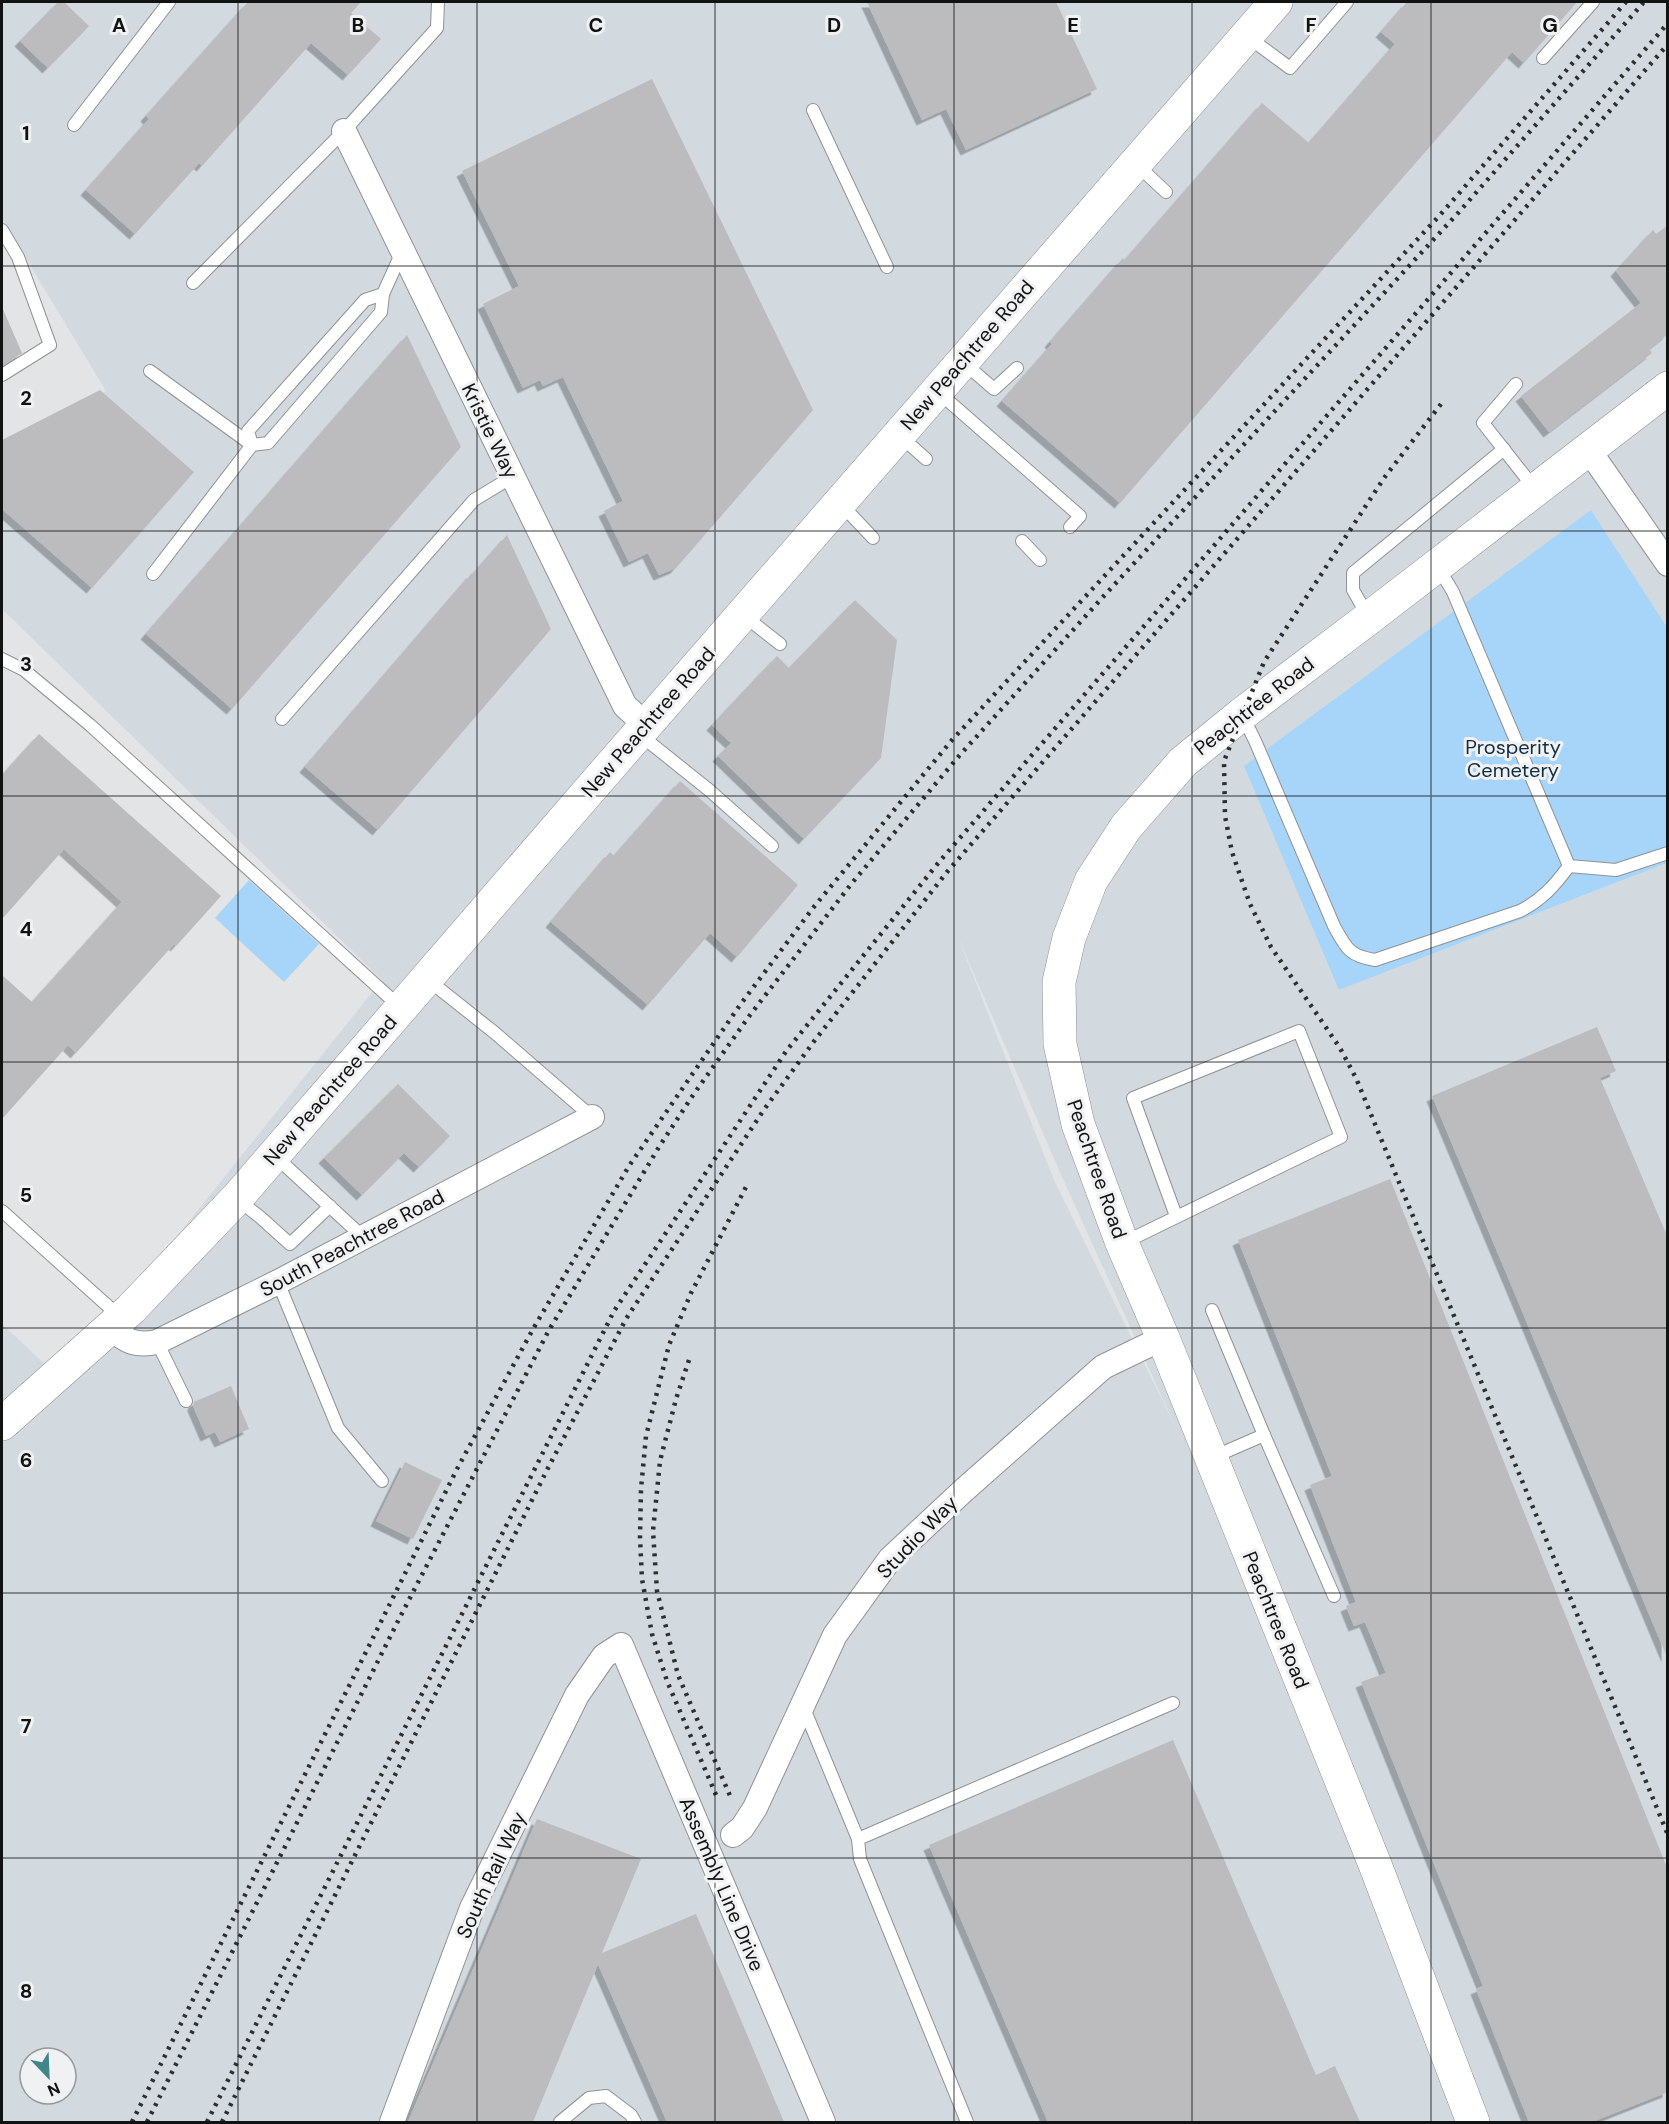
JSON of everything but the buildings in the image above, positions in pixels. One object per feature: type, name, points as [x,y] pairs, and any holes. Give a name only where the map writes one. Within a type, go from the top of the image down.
[{"type":"street","name":"New Peachtree Road","points":[[2,1424],[116,1323],[237,1198],[1134,162],[1276,2]]},
{"type":"street","name":"Kristie Way","points":[[344,131],[625,706],[642,729]]},
{"type":"street","name":"Peachtree Road","points":[[1473,2122],[1376,1867],[1122,1244],[1078,1124],[1060,1044],[1059,982],[1069,938],[1091,881],[1126,827],[1183,762],[1242,714],[1668,388]]},
{"type":"street","points":[[1588,449],[1668,564]]},
{"type":"street","name":"South Peachtree Road","points":[[116,1323],[122,1339],[142,1345],[158,1342],[278,1282],[592,1117]]},
{"type":"street","name":"Studio Way","points":[[733,1835],[742,1828],[755,1808],[835,1635],[890,1559],[1103,1367],[1162,1338]]},
{"type":"street","name":"South Rail Way","points":[[392,2122],[472,1908],[577,1695],[604,1656],[621,1645]]},
{"type":"street","name":"Assembly Line Drive","points":[[621,1645],[823,2122]]},
{"type":"lane","points":[[74,125],[169,2]]},
{"type":"lane","points":[[194,284],[344,131],[437,28],[438,2]]},
{"type":"lane","points":[[1246,36],[1290,68],[1347,2]]},
{"type":"lane","points":[[1543,58],[1593,2]]},
{"type":"lane","points":[[813,110],[887,267]]},
{"type":"lane","points":[[1134,162],[1166,192]]},
{"type":"lane","points":[[2,230],[18,257],[50,345],[2,375]]},
{"type":"lane","points":[[150,371],[252,445],[268,443],[381,312],[383,294],[402,252]]},
{"type":"lane","points":[[252,445],[248,431],[364,300],[383,294]]},
{"type":"lane","points":[[962,361],[994,389],[1017,368]]},
{"type":"lane","points":[[1516,384],[1483,423],[1536,490]]},
{"type":"lane","points":[[936,390],[1080,516],[1070,527]]},
{"type":"lane","points":[[898,434],[926,459]]},
{"type":"lane","points":[[153,574],[252,445]]},
{"type":"lane","points":[[1370,618],[1353,590],[1353,573],[1504,449]]},
{"type":"lane","points":[[282,719],[474,500],[512,477]]},
{"type":"lane","points":[[839,502],[873,538]]},
{"type":"lane","points":[[1022,541],[1040,560]]},
{"type":"lane","points":[[1438,566],[1453,592],[1569,866]]},
{"type":"lane","points":[[742,614],[780,644]]},
{"type":"lane","points":[[2,659],[24,670],[90,724],[400,1008]]},
{"type":"lane","points":[[1242,714],[1334,926],[1344,945],[1358,957],[1375,960],[1520,911],[1536,903],[1569,866]]},
{"type":"lane","points":[[642,729],[772,846]]},
{"type":"lane","points":[[1569,866],[1616,870],[1668,853]]},
{"type":"lane","points":[[426,978],[495,1033],[592,1117]]},
{"type":"lane","points":[[1122,1244],[1341,1137],[1299,1031],[1133,1098],[1176,1216]]},
{"type":"lane","points":[[274,1155],[363,1237]]},
{"type":"lane","points":[[237,1198],[290,1244],[330,1206]]},
{"type":"lane","points":[[2,1211],[116,1323]]},
{"type":"lane","points":[[278,1282],[338,1428],[382,1481]]},
{"type":"lane","points":[[1212,1311],[1334,1596]]},
{"type":"lane","points":[[158,1342],[186,1401]]},
{"type":"lane","points":[[1210,1459],[1264,1435]]},
{"type":"lane","points":[[858,1839],[1173,1703]]},
{"type":"lane","points":[[802,1705],[858,1839],[860,1859],[967,2122]]},
{"type":"lane","points":[[560,2122],[589,2098],[606,2096],[631,2115],[635,2122]]},
{"type":"shaded area","points":[[2,2],[1667,2],[1667,627],[1591,510],[1339,990],[1667,863],[1667,2122],[2,2122],[2,1324],[62,1380],[382,980],[2,609],[2,442],[106,391],[2,219]],"holes":[[[957,935],[1062,1177],[1176,1428],[1054,1180]]]},
{"type":"green space","name":"Prosperity Cemetery","points":[[1591,510],[1667,627],[1667,863],[1339,990],[1244,766]]},
{"type":"green space","points":[[249,880],[319,944],[284,982],[215,918]]},
{"type":"railway","points":[[132,2122],[457,1469],[533,1329],[629,1166],[740,1005],[813,908],[952,740],[1440,215],[1626,2]]},
{"type":"railway","points":[[147,2122],[399,1619],[549,1330],[691,1098],[750,1015],[852,883],[959,756],[1459,212],[1644,2]]},
{"type":"railway","points":[[207,2122],[614,1311],[787,1050],[939,862],[1668,23]]},
{"type":"railway","points":[[222,2122],[547,1470],[626,1319],[763,1111],[815,1040],[947,872],[1668,44]]},
{"type":"railway","points":[[1441,404],[1384,478],[1264,662],[1224,761],[1225,816],[1232,852],[1250,904],[1271,947],[1340,1048],[1356,1078],[1668,1835]]},
{"type":"railway","points":[[716,1795],[667,1681],[652,1634],[642,1579],[641,1489],[646,1436],[669,1345],[691,1293],[746,1187]]},
{"type":"railway","points":[[689,1360],[660,1461],[653,1531],[657,1591],[678,1675],[731,1798]]}]
